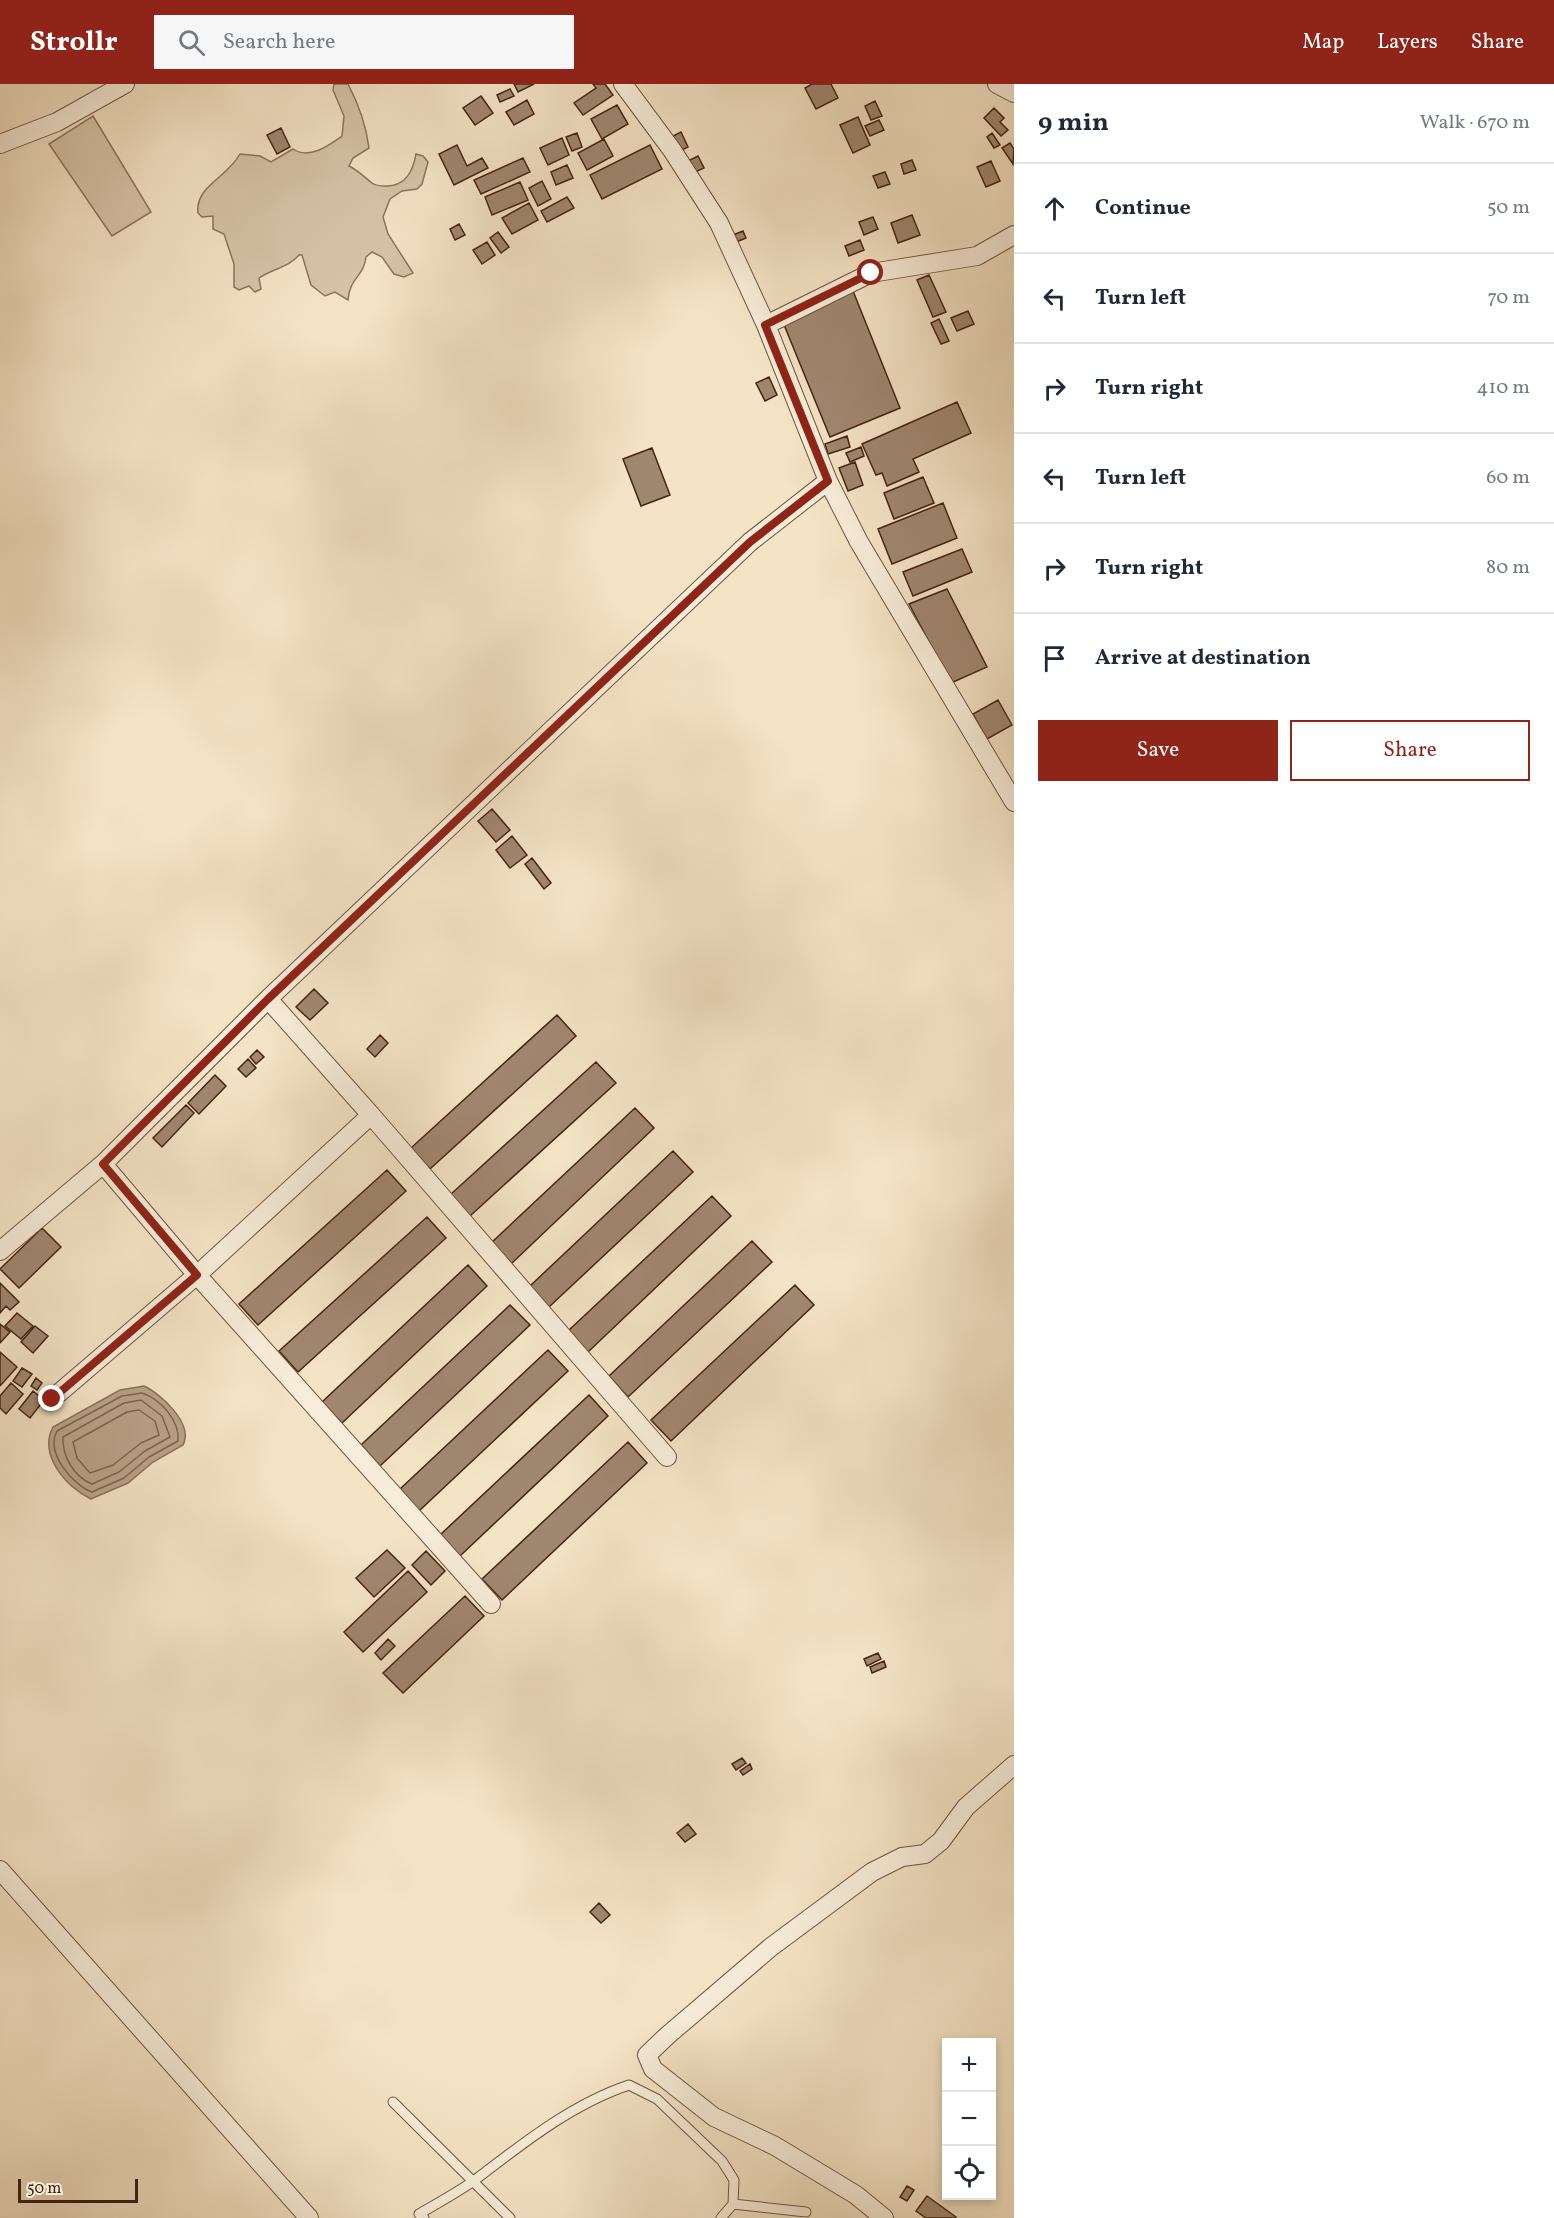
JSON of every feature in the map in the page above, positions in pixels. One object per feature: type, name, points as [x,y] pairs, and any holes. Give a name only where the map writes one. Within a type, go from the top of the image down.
[{"type":"street","points":[[0,144],[57,122],[125,84]]},
{"type":"street","points":[[623,84],[678,159],[719,223],[765,325],[828,481],[859,542],[1014,802]]},
{"type":"street","points":[[997,84],[1014,93]]},
{"type":"street","points":[[765,325],[871,273],[977,256],[1014,235]]},
{"type":"street","points":[[0,1251],[103,1164],[268,999],[750,542],[828,481]]},
{"type":"street","points":[[268,999],[667,1457]]},
{"type":"street","points":[[52,1399],[197,1275],[370,1115]]},
{"type":"street","points":[[103,1164],[197,1275],[491,1604]]},
{"type":"street","points":[[884,2218],[856,2195],[785,2152],[714,2117],[654,2069],[647,2055],[817,1911],[872,1872],[902,1857],[925,1854],[941,1841],[966,1807],[1014,1765]]},
{"type":"street","points":[[0,1870],[309,2218]]},
{"type":"lane","points":[[424,2218],[419,2214],[473,2181],[527,2140],[610,2091],[629,2085],[657,2099],[722,2161],[734,2180],[733,2204],[721,2218]]},
{"type":"lane","points":[[393,2102],[510,2218]]},
{"type":"lane","points":[[733,2204],[807,2212]]},
{"type":"shaded area","points":[[334,84],[348,84],[362,115],[368,139],[369,148],[353,158],[349,166],[374,184],[386,186],[399,183],[407,176],[416,154],[423,156],[428,162],[422,184],[417,189],[402,191],[390,199],[383,217],[388,234],[413,273],[404,277],[394,274],[382,257],[372,252],[366,257],[351,287],[348,300],[335,292],[325,296],[311,285],[302,255],[299,255],[259,278],[261,289],[255,292],[249,286],[239,290],[234,287],[234,264],[224,234],[213,229],[213,216],[202,217],[198,213],[201,196],[228,170],[240,154],[260,156],[271,162],[293,149],[305,153],[318,150],[342,136],[344,116],[333,90]]},
{"type":"shaded area","points":[[93,116],[151,212],[112,236],[49,144]]},
{"type":"water","points":[[144,1386],[167,1403],[180,1419],[184,1428],[183,1445],[153,1462],[128,1483],[91,1499],[73,1487],[57,1469],[49,1449],[49,1438],[53,1427],[120,1390]]},
{"type":"building","points":[[514,84],[534,84],[518,92]]},
{"type":"building","points":[[593,84],[605,84],[613,95],[583,115],[574,103],[596,88]]},
{"type":"building","points":[[812,84],[831,84],[838,98],[816,109],[805,88]]},
{"type":"building","points":[[510,89],[514,96],[500,102],[497,95]]},
{"type":"building","points":[[481,96],[493,113],[475,125],[463,108]]},
{"type":"building","points":[[527,100],[534,114],[514,125],[506,112]]},
{"type":"building","points":[[875,101],[882,116],[871,120],[865,106]]},
{"type":"building","points":[[617,105],[628,124],[602,139],[591,119]]},
{"type":"building","points":[[994,108],[1004,118],[1000,122],[1008,130],[1001,136],[984,118]]},
{"type":"building","points":[[858,117],[870,145],[853,153],[840,125]]},
{"type":"building","points":[[879,120],[884,130],[870,136],[865,126]]},
{"type":"building","points":[[281,128],[290,147],[277,154],[267,135]]},
{"type":"building","points":[[681,132],[688,147],[678,152],[671,137]]},
{"type":"building","points":[[577,133],[582,147],[572,151],[566,137]]},
{"type":"building","points":[[992,133],[1000,145],[994,148],[987,137]]},
{"type":"building","points":[[562,138],[569,155],[548,165],[540,148]]},
{"type":"building","points":[[604,139],[613,156],[587,170],[578,153]]},
{"type":"building","points":[[1010,143],[1014,149],[1013,164],[1002,148]]},
{"type":"building","points":[[457,145],[467,166],[482,158],[488,168],[454,185],[439,154]]},
{"type":"building","points":[[650,145],[662,169],[602,199],[590,175]]},
{"type":"building","points":[[698,156],[704,168],[691,174],[686,162]]},
{"type":"building","points":[[523,158],[530,172],[481,194],[474,180]]},
{"type":"building","points":[[912,160],[916,170],[904,174],[901,164]]},
{"type":"building","points":[[991,161],[1000,181],[986,187],[977,167]]},
{"type":"building","points":[[567,165],[573,178],[556,185],[551,172]]},
{"type":"building","points":[[885,172],[890,184],[878,188],[873,176]]},
{"type":"building","points":[[542,181],[551,199],[538,206],[529,188]]},
{"type":"building","points":[[520,182],[528,200],[492,215],[485,197]]},
{"type":"building","points":[[567,197],[574,208],[547,222],[541,211]]},
{"type":"building","points":[[529,203],[538,220],[512,234],[502,218]]},
{"type":"building","points":[[912,215],[920,235],[898,243],[891,223]]},
{"type":"building","points":[[873,217],[878,229],[864,235],[859,222]]},
{"type":"building","points":[[459,224],[465,235],[455,240],[450,229]]},
{"type":"building","points":[[743,231],[746,238],[736,242],[733,235]]},
{"type":"building","points":[[498,232],[509,247],[501,253],[490,238]]},
{"type":"building","points":[[860,240],[864,250],[849,256],[845,246]]},
{"type":"building","points":[[487,242],[495,255],[482,264],[473,250]]},
{"type":"building","points":[[929,275],[946,312],[933,317],[917,280]]},
{"type":"building","points":[[853,291],[900,408],[830,437],[782,320]]},
{"type":"building","points":[[968,311],[974,324],[957,331],[951,318]]},
{"type":"building","points":[[939,319],[949,341],[941,344],[931,323]]},
{"type":"building","points":[[769,377],[777,395],[765,401],[756,383]]},
{"type":"building","points":[[957,402],[971,433],[913,459],[919,472],[887,486],[882,473],[876,475],[862,444]]},
{"type":"building","points":[[847,436],[850,447],[828,454],[825,444]]},
{"type":"building","points":[[861,447],[864,456],[850,462],[846,453]]},
{"type":"building","points":[[652,448],[670,495],[641,506],[623,459]]},
{"type":"building","points":[[855,462],[863,485],[848,491],[839,468]]},
{"type":"building","points":[[923,477],[934,503],[894,519],[884,493]]},
{"type":"building","points":[[943,503],[957,538],[892,564],[878,529]]},
{"type":"building","points":[[962,549],[972,572],[913,596],[903,572]]},
{"type":"building","points":[[947,589],[987,667],[951,683],[909,604]]},
{"type":"building","points":[[998,700],[1012,725],[987,739],[973,714]]},
{"type":"building","points":[[492,809],[510,830],[496,842],[478,821]]},
{"type":"building","points":[[512,836],[527,855],[510,868],[496,850]]},
{"type":"building","points":[[532,858],[551,883],[544,889],[525,864]]},
{"type":"building","points":[[314,989],[328,1003],[310,1020],[296,1007]]},
{"type":"building","points":[[557,1015],[576,1036],[430,1169],[411,1148]]},
{"type":"building","points":[[380,1035],[388,1043],[375,1057],[367,1049]]},
{"type":"building","points":[[257,1050],[264,1057],[256,1064],[250,1057]]},
{"type":"building","points":[[248,1059],[256,1068],[246,1077],[238,1069]]},
{"type":"building","points":[[596,1062],[616,1083],[470,1216],[450,1195]]},
{"type":"building","points":[[215,1075],[226,1086],[199,1114],[188,1103]]},
{"type":"building","points":[[186,1105],[194,1113],[162,1147],[153,1138]]},
{"type":"building","points":[[635,1108],[654,1128],[511,1264],[491,1243]]},
{"type":"building","points":[[673,1151],[693,1172],[549,1307],[530,1286]]},
{"type":"building","points":[[387,1170],[406,1191],[258,1325],[239,1304]]},
{"type":"building","points":[[712,1196],[731,1216],[588,1352],[568,1331]]},
{"type":"building","points":[[427,1217],[446,1238],[298,1372],[279,1351]]},
{"type":"building","points":[[42,1228],[61,1247],[19,1288],[0,1269]]},
{"type":"building","points":[[752,1241],[772,1262],[628,1397],[609,1376]]},
{"type":"building","points":[[468,1265],[487,1286],[342,1423],[322,1402]]},
{"type":"building","points":[[0,1283],[19,1302],[10,1310],[6,1306],[0,1313]]},
{"type":"building","points":[[795,1285],[814,1305],[671,1441],[651,1420]]},
{"type":"building","points":[[510,1305],[530,1325],[380,1466],[361,1445]]},
{"type":"building","points":[[17,1313],[33,1326],[21,1339],[5,1326]]},
{"type":"building","points":[[0,1324],[10,1332],[0,1343]]},
{"type":"building","points":[[35,1326],[48,1336],[33,1353],[21,1342]]},
{"type":"building","points":[[548,1350],[568,1371],[419,1511],[399,1490]]},
{"type":"building","points":[[0,1352],[17,1367],[0,1386]]},
{"type":"building","points":[[22,1368],[32,1374],[22,1387],[13,1381]]},
{"type":"building","points":[[36,1378],[42,1383],[37,1390],[31,1386]]},
{"type":"building","points":[[11,1383],[23,1394],[6,1414],[0,1408],[0,1396]]},
{"type":"building","points":[[33,1391],[44,1400],[30,1418],[19,1409]]},
{"type":"building","points":[[589,1395],[608,1416],[460,1556],[440,1535]]},
{"type":"building","points":[[628,1442],[647,1463],[502,1600],[482,1579]]},
{"type":"building","points":[[387,1550],[405,1568],[374,1597],[356,1578]]},
{"type":"building","points":[[426,1551],[445,1571],[431,1585],[412,1565]]},
{"type":"building","points":[[408,1571],[427,1592],[363,1652],[344,1632]]},
{"type":"building","points":[[465,1596],[484,1616],[403,1693],[383,1673]]},
{"type":"building","points":[[388,1639],[395,1646],[381,1660],[375,1653]]},
{"type":"building","points":[[878,1653],[881,1659],[867,1666],[864,1659]]},
{"type":"building","points":[[884,1661],[886,1667],[872,1673],[870,1667]]},
{"type":"building","points":[[742,1758],[746,1763],[736,1770],[732,1764]]},
{"type":"building","points":[[750,1764],[752,1769],[743,1775],[740,1771]]},
{"type":"building","points":[[688,1824],[696,1834],[685,1842],[677,1833]]},
{"type":"building","points":[[599,1903],[610,1915],[601,1923],[590,1912]]},
{"type":"building","points":[[907,2186],[914,2190],[907,2201],[900,2197]]},
{"type":"building","points":[[927,2196],[956,2217],[926,2218],[916,2211]]},
{"type":"route","points":[[52,1399],[197,1275],[103,1164],[268,999],[547,733],[750,542],[828,481],[765,325],[871,273]]}]
